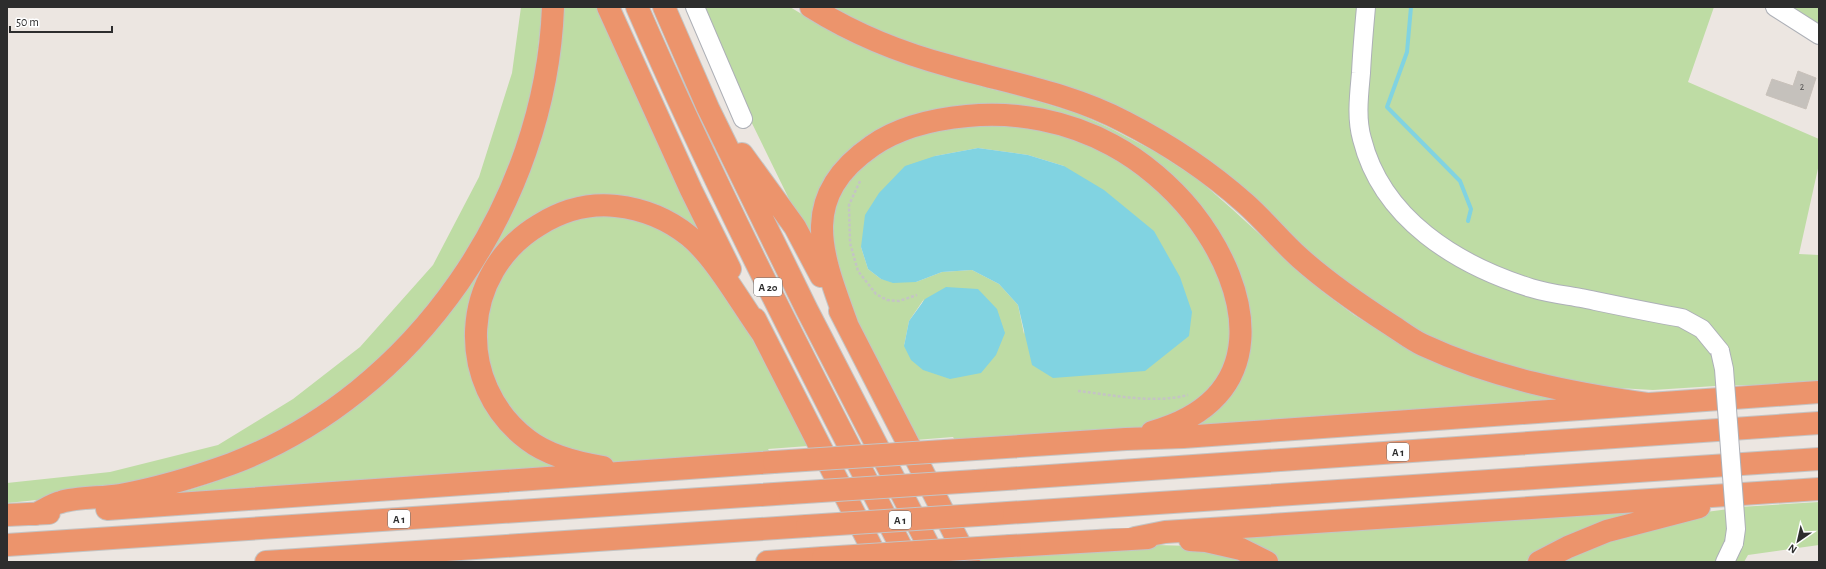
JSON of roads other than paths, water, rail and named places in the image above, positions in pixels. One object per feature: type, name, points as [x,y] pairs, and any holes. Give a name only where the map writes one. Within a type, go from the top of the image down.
[{"type":"highway","points":[[36,514],[61,502],[121,495],[180,481],[233,463],[278,444],[329,411],[372,379],[394,358],[410,342],[460,281],[478,253],[511,190],[533,127],[542,91],[549,52],[553,7]]},
{"type":"highway","points":[[608,7],[691,190],[879,562]]},
{"type":"highway","name":"A 20","points":[[637,7],[715,179],[782,315],[909,562]]},
{"type":"highway","name":"A 20","points":[[664,7],[708,108],[807,310],[937,562]]},
{"type":"highway","points":[[811,7],[873,40],[911,55],[1078,102],[1124,122],[1208,173],[1247,205],[1301,258],[1362,307],[1421,344],[1479,369],[1587,396],[1647,404]]},
{"type":"highway","points":[[708,108],[795,227],[847,324],[969,562]]},
{"type":"highway","points":[[847,324],[825,262],[822,242],[822,223],[826,200],[834,182],[844,168],[858,155],[877,142],[904,130],[928,122],[978,114],[1011,115],[1044,120],[1078,129],[1113,145],[1144,166],[1172,190],[1192,212],[1221,258],[1240,316],[1239,351],[1234,368],[1226,384],[1210,404],[1194,415],[1178,423],[1126,439]]},
{"type":"highway","points":[[632,471],[575,462],[551,453],[528,441],[501,414],[485,384],[479,364],[475,326],[481,294],[495,266],[506,251],[532,228],[551,217],[577,208],[605,205],[650,213],[670,222],[690,236],[710,258],[762,333]]},
{"type":"highway","points":[[7,515],[632,471],[1126,439],[1191,437],[1819,392]]},
{"type":"highway","name":"A 1","points":[[7,545],[790,492],[976,481],[1819,423]]},
{"type":"highway","name":"A 1","points":[[266,562],[1819,459]]},
{"type":"highway","points":[[1134,538],[1165,532],[1819,489]]},
{"type":"highway","points":[[1539,562],[1568,547],[1607,531],[1746,494]]},
{"type":"highway","points":[[768,562],[1134,538],[1206,541],[1241,548],[1267,562]]},
{"type":"street","points":[[695,7],[744,119]]},
{"type":"street","points":[[1366,7],[1358,108],[1362,139],[1371,166],[1383,189],[1402,214],[1426,236],[1461,260],[1497,277],[1532,289],[1682,318],[1702,329],[1720,351],[1725,377],[1736,529],[1734,543],[1725,562]]},
{"type":"street","points":[[1775,7],[1819,35]]},
{"type":"water","points":[[978,148],[1028,155],[1064,166],[1104,190],[1154,231],[1180,277],[1192,312],[1189,336],[1145,371],[1053,378],[1032,365],[1018,305],[999,284],[972,270],[942,272],[916,282],[893,283],[881,279],[868,269],[861,247],[865,215],[879,193],[905,166],[935,156]]},
{"type":"water","points":[[946,287],[978,289],[997,309],[1005,333],[996,355],[981,373],[950,379],[923,370],[911,360],[904,346],[909,321],[925,299]]},
{"type":"waterway","points":[[1411,7],[1407,52],[1387,107],[1460,181],[1471,209],[1468,221]]}]
